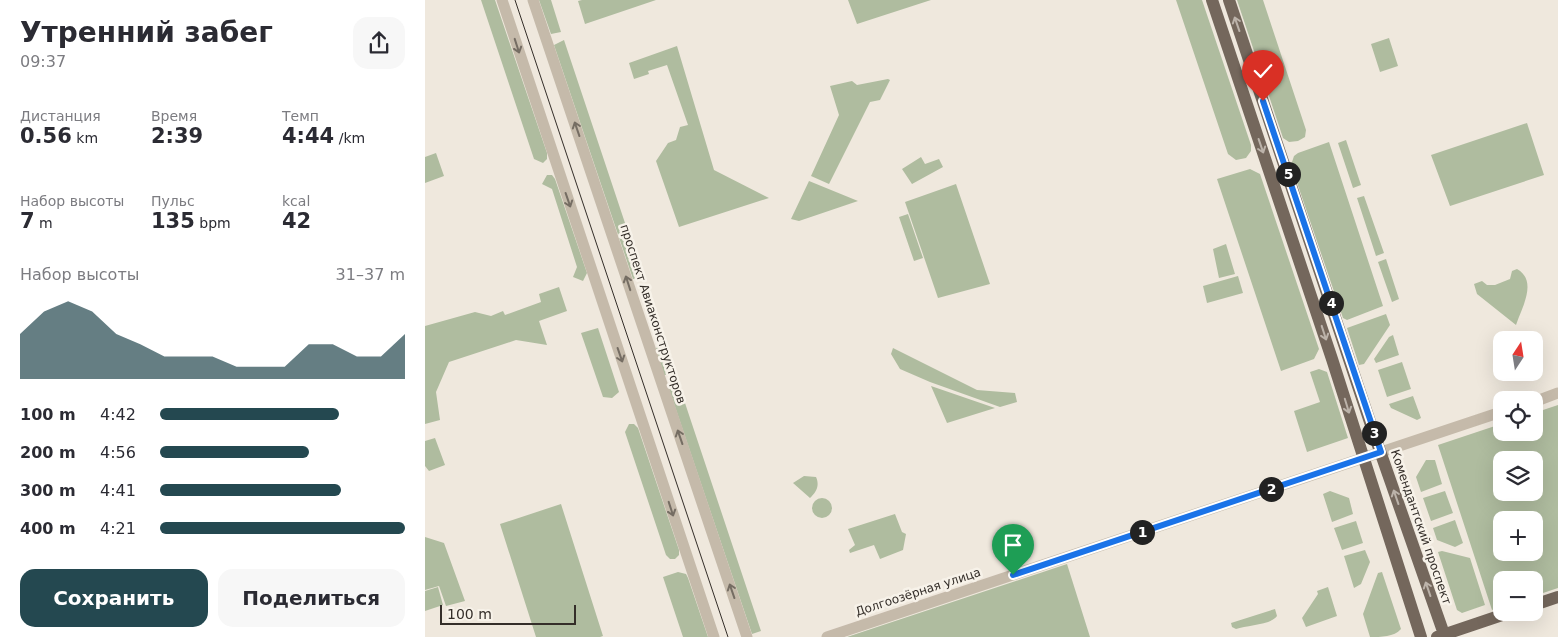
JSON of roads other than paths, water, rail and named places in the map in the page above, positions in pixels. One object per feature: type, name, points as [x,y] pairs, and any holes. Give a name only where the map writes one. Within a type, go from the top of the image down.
[{"type":"main road","points":[[1212,0],[1364,458],[1421,637]]},
{"type":"main road","name":"Комендантский проспект","points":[[1229,0],[1442,636]]},
{"type":"main road","points":[[1543,602],[1558,597]]},
{"type":"main road","points":[[1442,636],[1493,618]]},
{"type":"street","points":[[502,0],[714,637]]},
{"type":"street","name":"проспект Авиаконструкторов","points":[[533,0],[747,637]]},
{"type":"street","points":[[1543,399],[1558,394]]},
{"type":"street","name":"Долгоозёрная улица","points":[[827,637],[1493,415]]},
{"type":"tram line","points":[[515,0],[728,637]]}]
